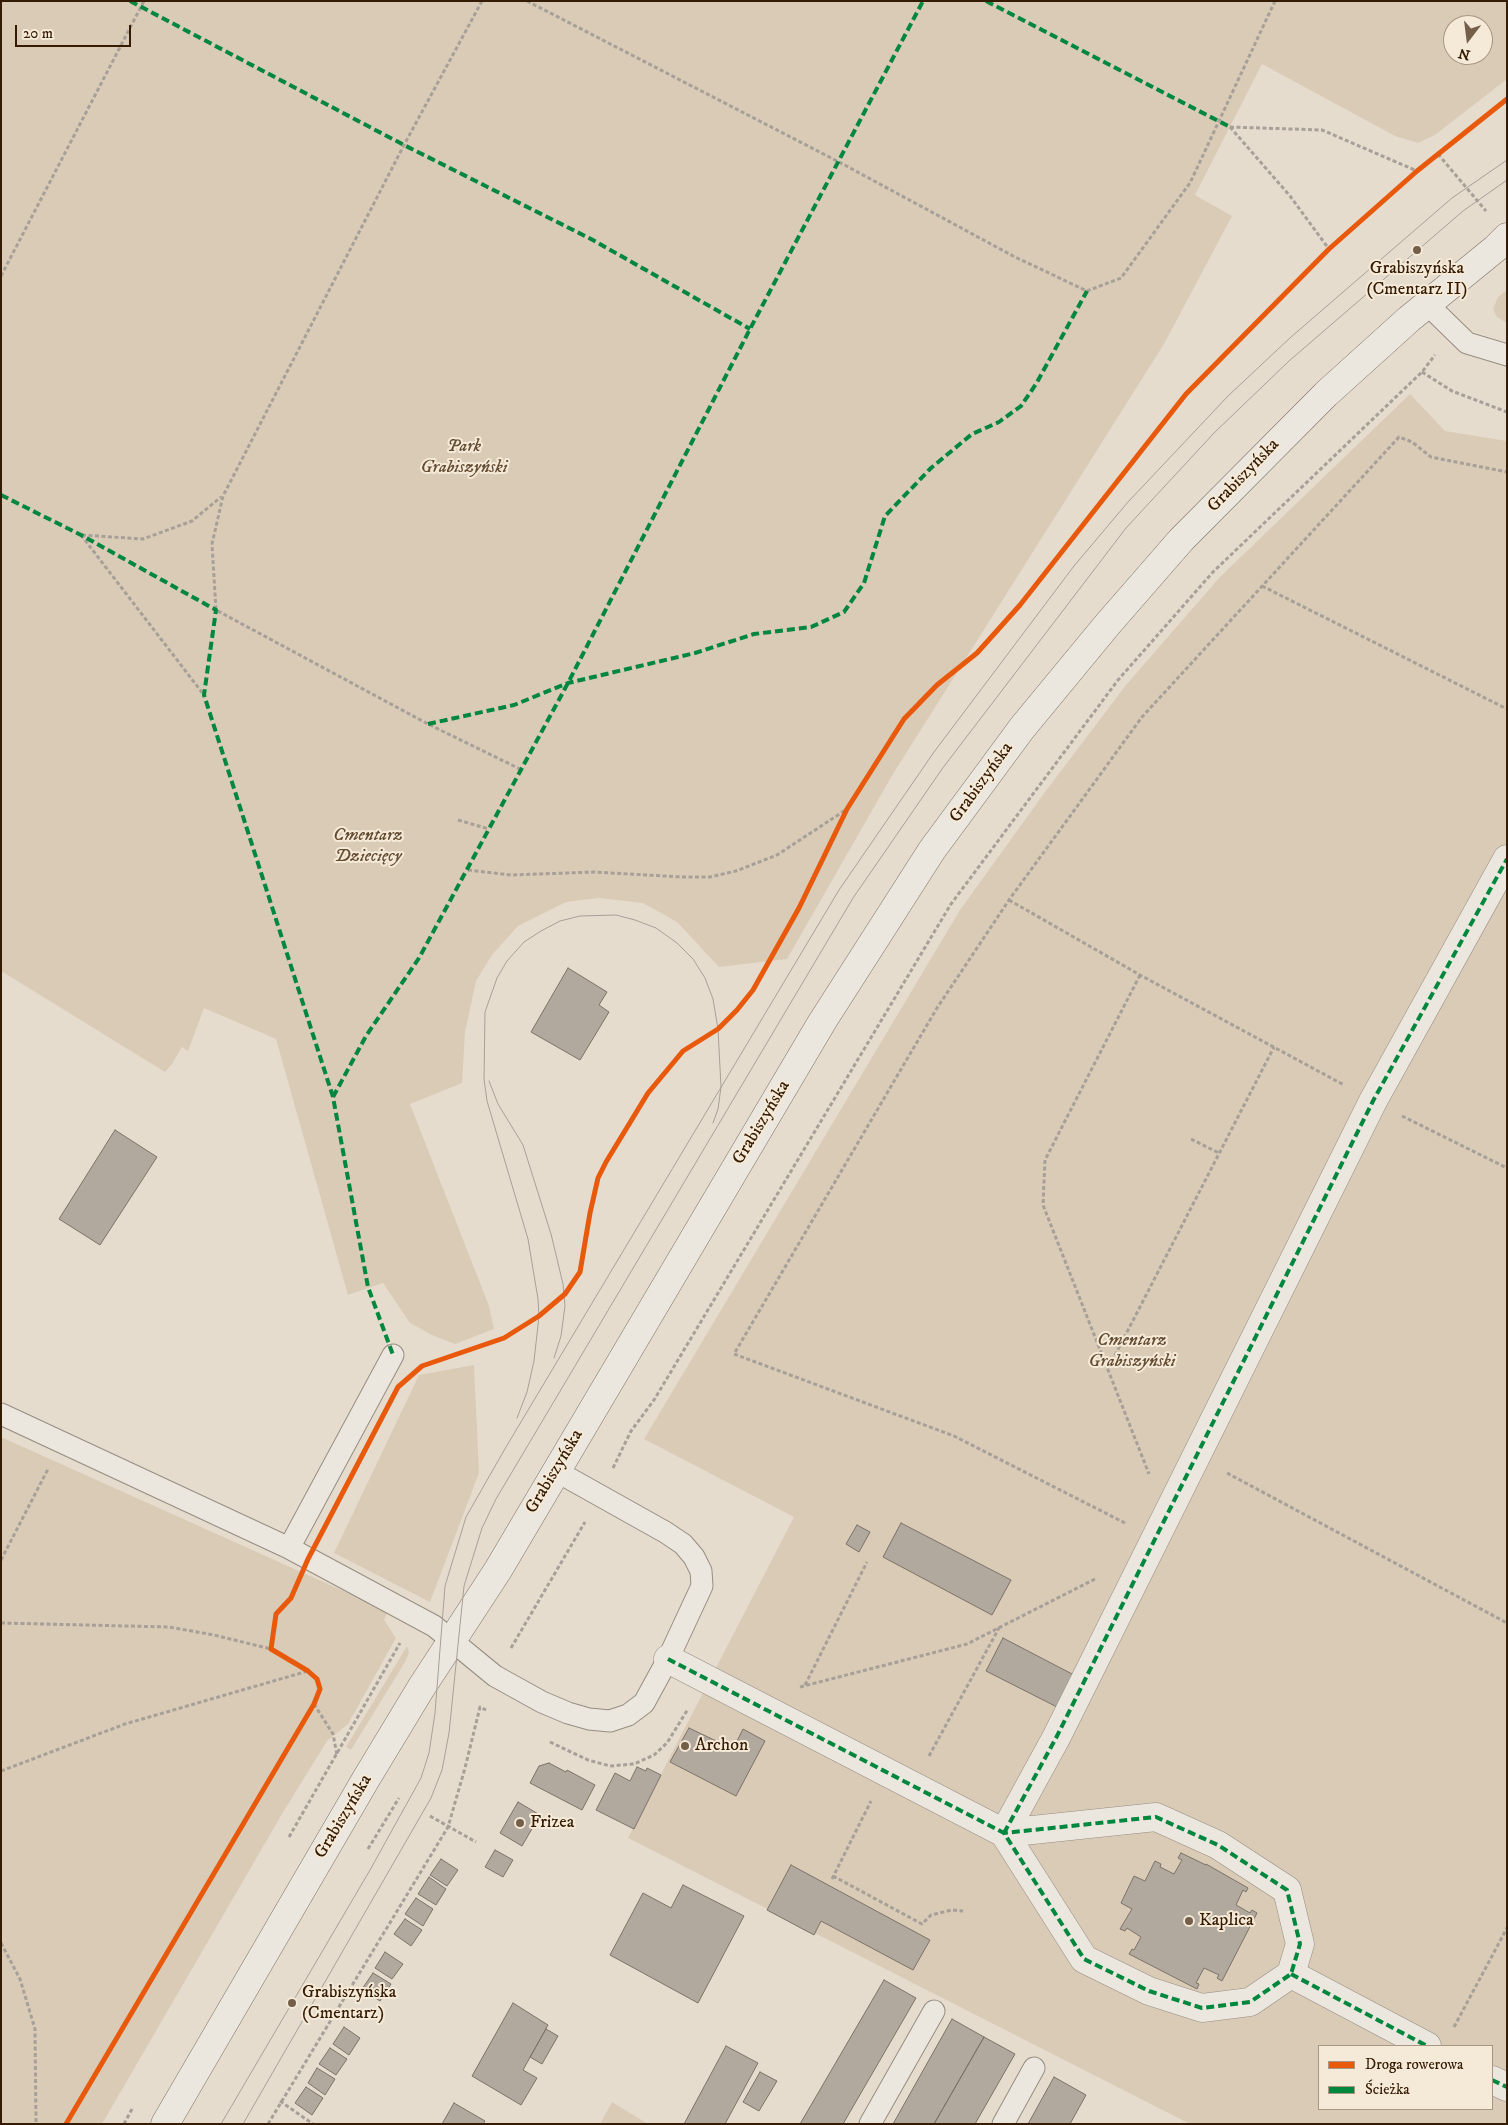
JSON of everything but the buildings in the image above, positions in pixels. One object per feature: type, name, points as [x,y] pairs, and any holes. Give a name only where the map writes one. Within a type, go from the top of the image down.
[{"type":"street","name":"Grabiszyńska","points":[[164,2124],[366,1779],[421,1688],[498,1570],[822,1022],[932,850],[1022,728],[1107,625],[1181,540],[1326,394],[1434,311],[1507,237]]},
{"type":"street","points":[[1004,1833],[1056,1738],[1373,1101],[1507,859]]},
{"type":"street","points":[[668,1659],[1004,1833],[1084,1959],[1149,1992],[1202,2008],[1250,2002],[1290,1974],[1300,1944],[1286,1890],[1218,1844],[1156,1817],[1004,1833]]},
{"type":"street","points":[[1290,1974],[1425,2045]]},
{"type":"street","points":[[1493,2080],[1507,2087]]},
{"type":"lane","points":[[1434,311],[1467,343],[1507,355]]},
{"type":"lane","points":[[289,1548],[393,1355]]},
{"type":"lane","points":[[1,1414],[289,1548],[434,1626],[494,1676],[542,1702],[568,1713],[589,1719],[610,1720],[628,1715],[644,1703],[668,1659],[702,1586],[701,1571],[683,1544],[556,1471]]},
{"type":"lane","points":[[870,2124],[934,2011]]},
{"type":"lane","points":[[1002,2124],[1034,2068]]},
{"type":"path","points":[[1,276],[144,1]]},
{"type":"path","points":[[482,1],[404,145],[223,496],[212,544],[216,610],[428,724],[520,769]]},
{"type":"path","points":[[527,1],[839,162],[1016,257],[1087,291],[1121,278],[1190,183],[1275,1]]},
{"type":"path","points":[[1329,249],[1290,196],[1230,126],[1322,130],[1417,171]]},
{"type":"path","points":[[1438,154],[1487,212],[1480,217]]},
{"type":"path","points":[[510,1649],[598,1496],[631,1431],[654,1400],[951,904],[1118,680],[1213,572],[1422,372],[1429,362]]},
{"type":"path","points":[[1422,372],[1452,391],[1507,412]]},
{"type":"path","points":[[1156,1536],[954,1436],[734,1354],[936,1008],[1009,900],[1142,718],[1399,437],[1412,442],[1431,457],[1507,472]]},
{"type":"path","points":[[204,695],[81,536],[144,539],[192,521],[223,496]]},
{"type":"path","points":[[1262,586],[1507,709]]},
{"type":"path","points":[[843,817],[847,809]]},
{"type":"path","points":[[468,870],[511,874],[595,872],[710,877],[736,871],[777,855],[847,809]]},
{"type":"path","points":[[458,820],[489,829]]},
{"type":"path","points":[[1009,900],[1140,975],[1373,1101],[1507,1168]]},
{"type":"path","points":[[1140,975],[1045,1160],[1043,1205],[1108,1367],[1156,1536]]},
{"type":"path","points":[[1108,1367],[1274,1047]]},
{"type":"path","points":[[1191,1139],[1219,1153]]},
{"type":"path","points":[[1,1560],[63,1442]]},
{"type":"path","points":[[1195,1457],[1507,1623]]},
{"type":"path","points":[[753,1702],[804,1686],[967,1644],[1156,1536]]},
{"type":"path","points":[[804,1686],[867,1562]]},
{"type":"path","points":[[314,1704],[333,1734],[337,1755],[413,1615]]},
{"type":"path","points":[[1,1623],[169,1627],[214,1635],[271,1649],[317,1678],[320,1689],[314,1704],[66,2124]]},
{"type":"path","points":[[913,1786],[999,1627]]},
{"type":"path","points":[[271,1649],[274,1641]]},
{"type":"path","points":[[1,1771],[125,1724],[308,1671]]},
{"type":"path","points":[[268,2124],[280,2101],[448,1827],[480,1706]]},
{"type":"path","points":[[886,1772],[832,1877],[922,1924],[931,1915],[936,1913],[952,1910],[963,1912]]},
{"type":"path","points":[[430,1816],[476,1842]]},
{"type":"path","points":[[1453,2029],[1507,1928]]},
{"type":"path","points":[[1,1943],[20,1979],[35,2029],[36,2124]]},
{"type":"path","points":[[280,2101],[313,2124]]},
{"type":"green space","name":"Park Grabiszyński","points":[[1,1],[1507,1],[1507,79],[1435,135],[1418,143],[1395,136],[1262,64],[1195,195],[1232,216],[1164,344],[893,774],[787,959],[719,967],[677,922],[643,903],[599,898],[566,902],[518,926],[492,955],[476,981],[465,1032],[462,1083],[410,1104],[489,1306],[494,1329],[455,1344],[432,1335],[410,1323],[383,1283],[348,1295],[276,1039],[204,1008],[188,1051],[182,1047],[165,1072],[1,971]]},
{"type":"green space","points":[[1507,290],[1507,323],[1497,317],[1493,309],[1498,297]]},
{"type":"green space","name":"Cmentarz Grabiszyński","points":[[1410,394],[1445,431],[1507,441],[1507,2124],[1190,2124],[628,1838],[794,1517],[644,1439],[960,910],[1045,792],[1126,685],[1220,577]]},
{"type":"green space","points":[[474,1365],[479,1473],[430,1602],[334,1553],[419,1375]]},
{"type":"green space","points":[[1,1437],[388,1611],[384,1620],[396,1638],[348,1724],[327,1741],[282,1814],[102,2124],[1,2124]]},
{"type":"green space","points":[[407,1646],[409,1653],[405,1662],[351,1750],[346,1747]]},
{"type":"green space","points":[[612,2102],[648,2124],[600,2124]]},
{"type":"tram line","points":[[221,2124],[370,1870],[421,1778],[429,1753],[435,1713],[445,1586],[466,1517],[839,890],[934,752],[1074,566],[1128,502],[1228,396],[1291,337],[1452,198],[1507,160]]},
{"type":"tram line","points":[[243,2124],[431,1798],[442,1770],[449,1733],[464,1586],[482,1528],[496,1499],[853,898],[942,769],[1126,528],[1214,433],[1289,361],[1463,211],[1507,180]]},
{"type":"tram line","points":[[517,1418],[527,1392],[534,1361],[539,1316],[538,1299],[528,1239],[487,1101],[484,1079],[485,1012],[497,978],[507,961],[524,942],[541,931],[560,921],[580,916],[616,915],[635,920],[656,928],[677,943],[693,959],[705,978],[713,999],[718,1029],[721,1087],[718,1109],[713,1123]]},
{"type":"tram line","points":[[489,1081],[498,1104],[523,1145],[551,1234],[563,1284],[565,1306],[561,1336],[554,1358]]},
{"type":"marked path","points":[[130,1],[404,145],[591,239],[750,329]]},
{"type":"marked path","points":[[333,1097],[366,1036],[419,958],[568,683],[750,329],[923,1]]},
{"type":"marked path","points":[[986,1],[1230,127]]},
{"type":"marked path","points":[[428,724],[514,705],[568,683],[695,653],[754,634],[811,627],[844,612],[864,583],[885,516],[931,468],[972,434],[999,422],[1021,406],[1036,384],[1087,291]]},
{"type":"marked path","points":[[1,495],[81,535],[216,610],[204,695],[333,1097],[368,1287],[393,1355]]},
{"type":"marked path","points":[[1004,1833],[1056,1738],[1373,1101],[1507,859]]},
{"type":"marked path","points":[[668,1659],[1004,1833],[1084,1959],[1149,1991],[1202,2008],[1250,2002],[1291,1974],[1300,1944],[1287,1890],[1218,1845],[1156,1817],[1004,1833]]},
{"type":"marked path","points":[[1291,1974],[1425,2045]]},
{"type":"marked path","points":[[1493,2080],[1507,2087]]},
{"type":"cycle path","points":[[271,1649],[276,1614],[291,1598],[308,1559],[398,1387],[422,1366],[504,1338],[539,1316],[565,1294],[580,1272],[598,1178],[606,1162],[648,1093],[683,1051],[718,1029],[753,990],[799,908],[847,809],[904,719],[937,685],[977,653],[1020,605],[1186,394],[1329,249],[1417,171],[1507,99]]},
{"type":"cycle path","points":[[66,2124],[314,1704],[320,1689],[317,1679],[308,1671],[271,1649]]},
{"type":"place","name":"Grabiszyńska (Cmentarz II)","points":[[1417,250]]},
{"type":"place","name":"Archon","points":[[685,1746]]},
{"type":"place","name":"Frizea","points":[[520,1823]]},
{"type":"place","name":"Kaplica","points":[[1189,1921]]},
{"type":"place","name":"Grabiszyńska (Cmentarz)","points":[[292,2003]]},
{"type":"park label","name":"Cmentarz Dziecięcy","points":[[368,846]]}]
